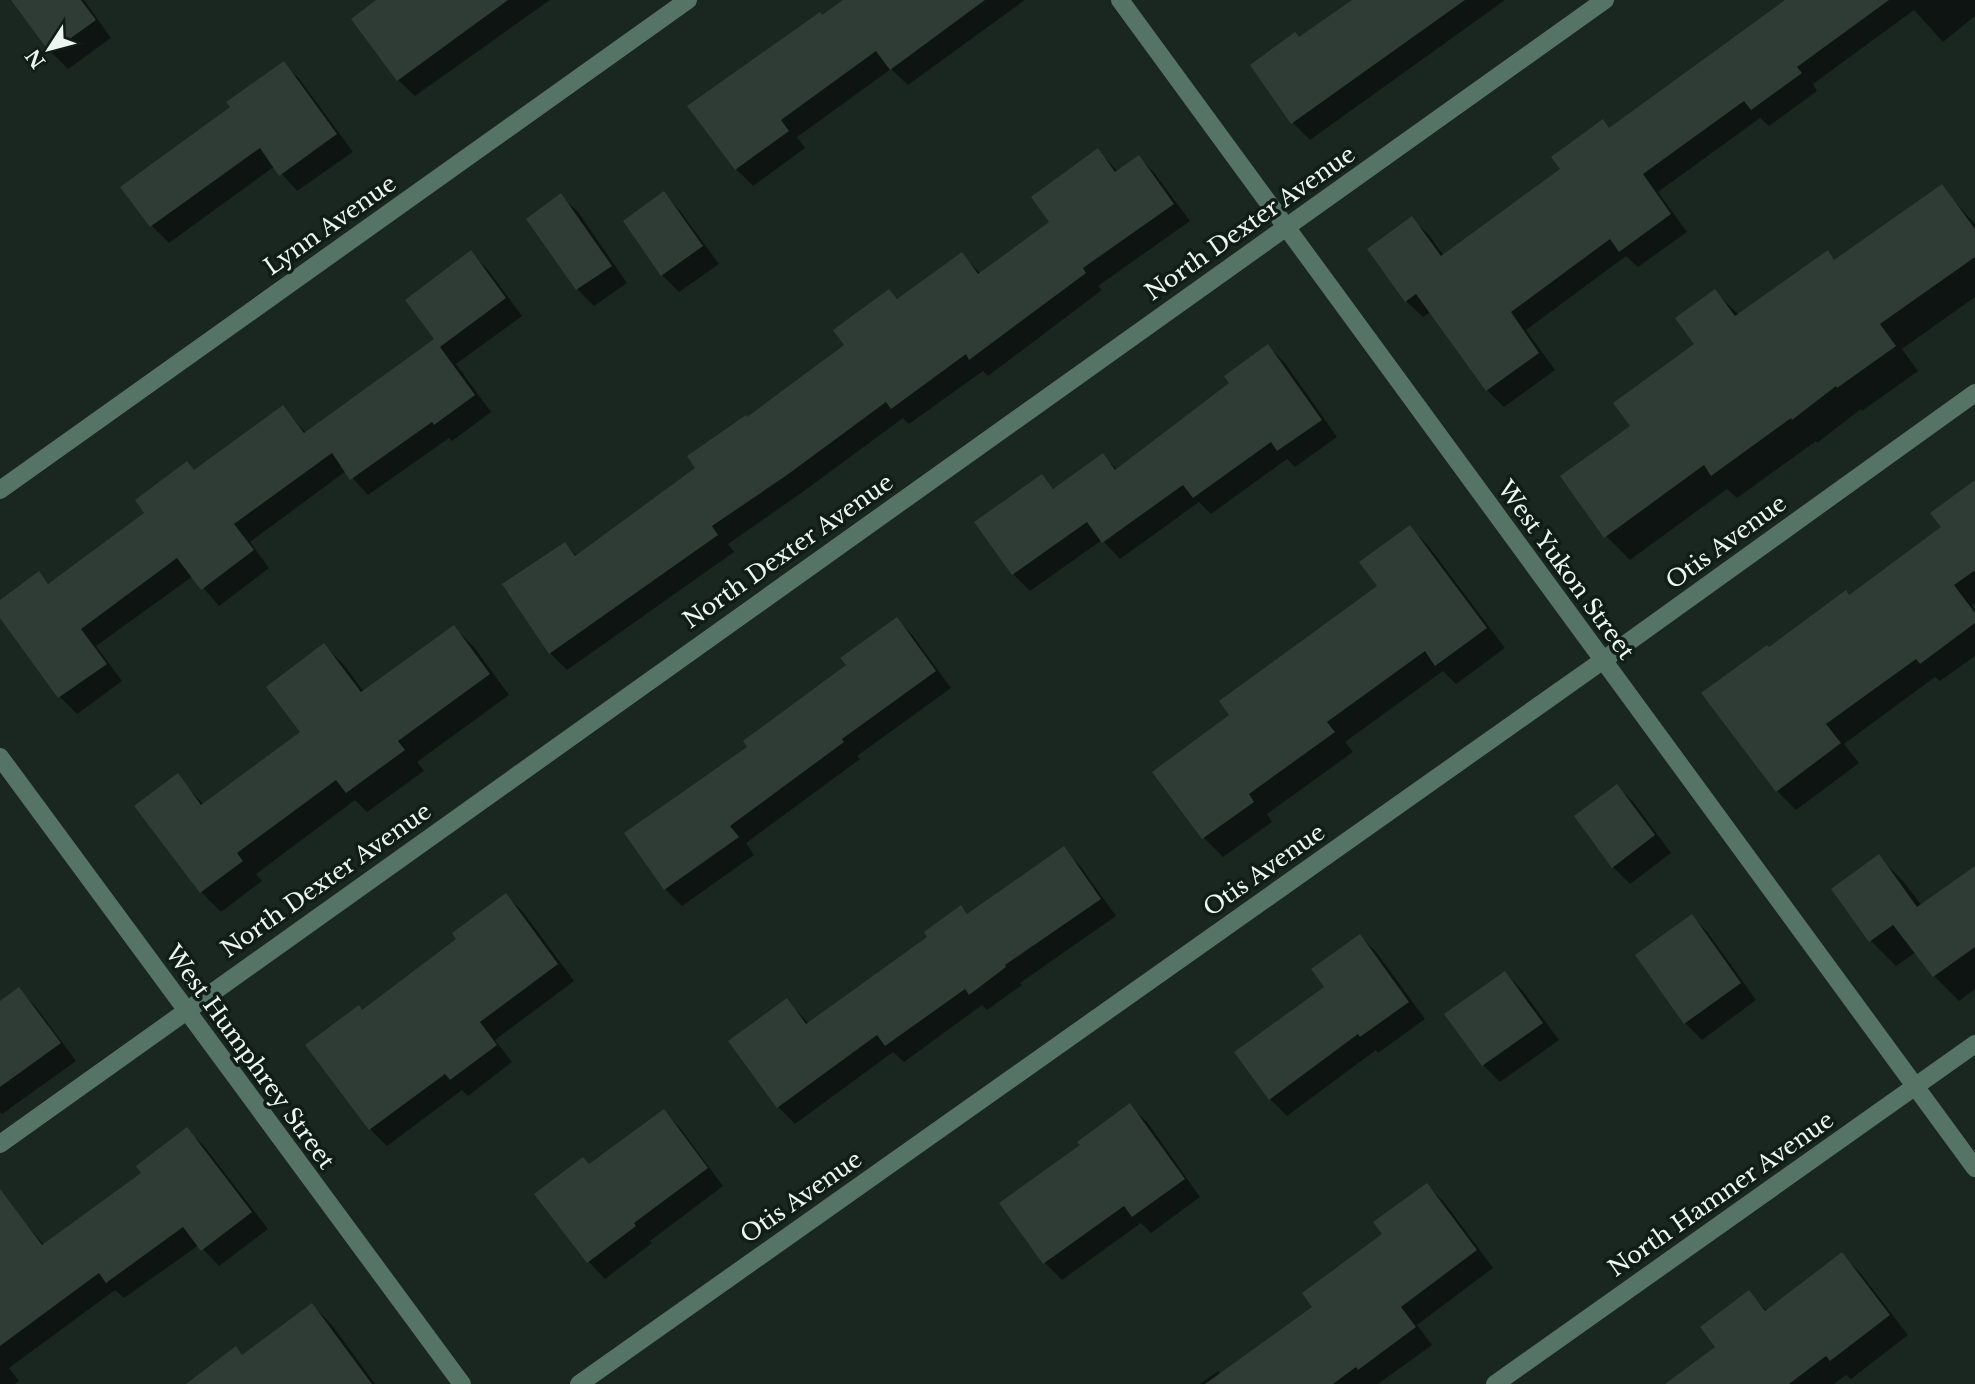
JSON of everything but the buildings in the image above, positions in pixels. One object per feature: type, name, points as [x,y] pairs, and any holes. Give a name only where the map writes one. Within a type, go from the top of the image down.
[{"type":"street","name":"Lynn Avenue","points":[[0,490],[688,0]]},
{"type":"street","name":"West Yukon Street","points":[[1119,0],[1975,1167]]},
{"type":"street","name":"North Dexter Avenue","points":[[0,1144],[184,1010],[1605,0]]},
{"type":"street","name":"Otis Avenue","points":[[579,1384],[1602,661],[1975,393]]},
{"type":"street","name":"West Humphrey Street","points":[[0,757],[462,1384]]},
{"type":"street","name":"North Hamner Avenue","points":[[1495,1384],[1975,1044]]}]
